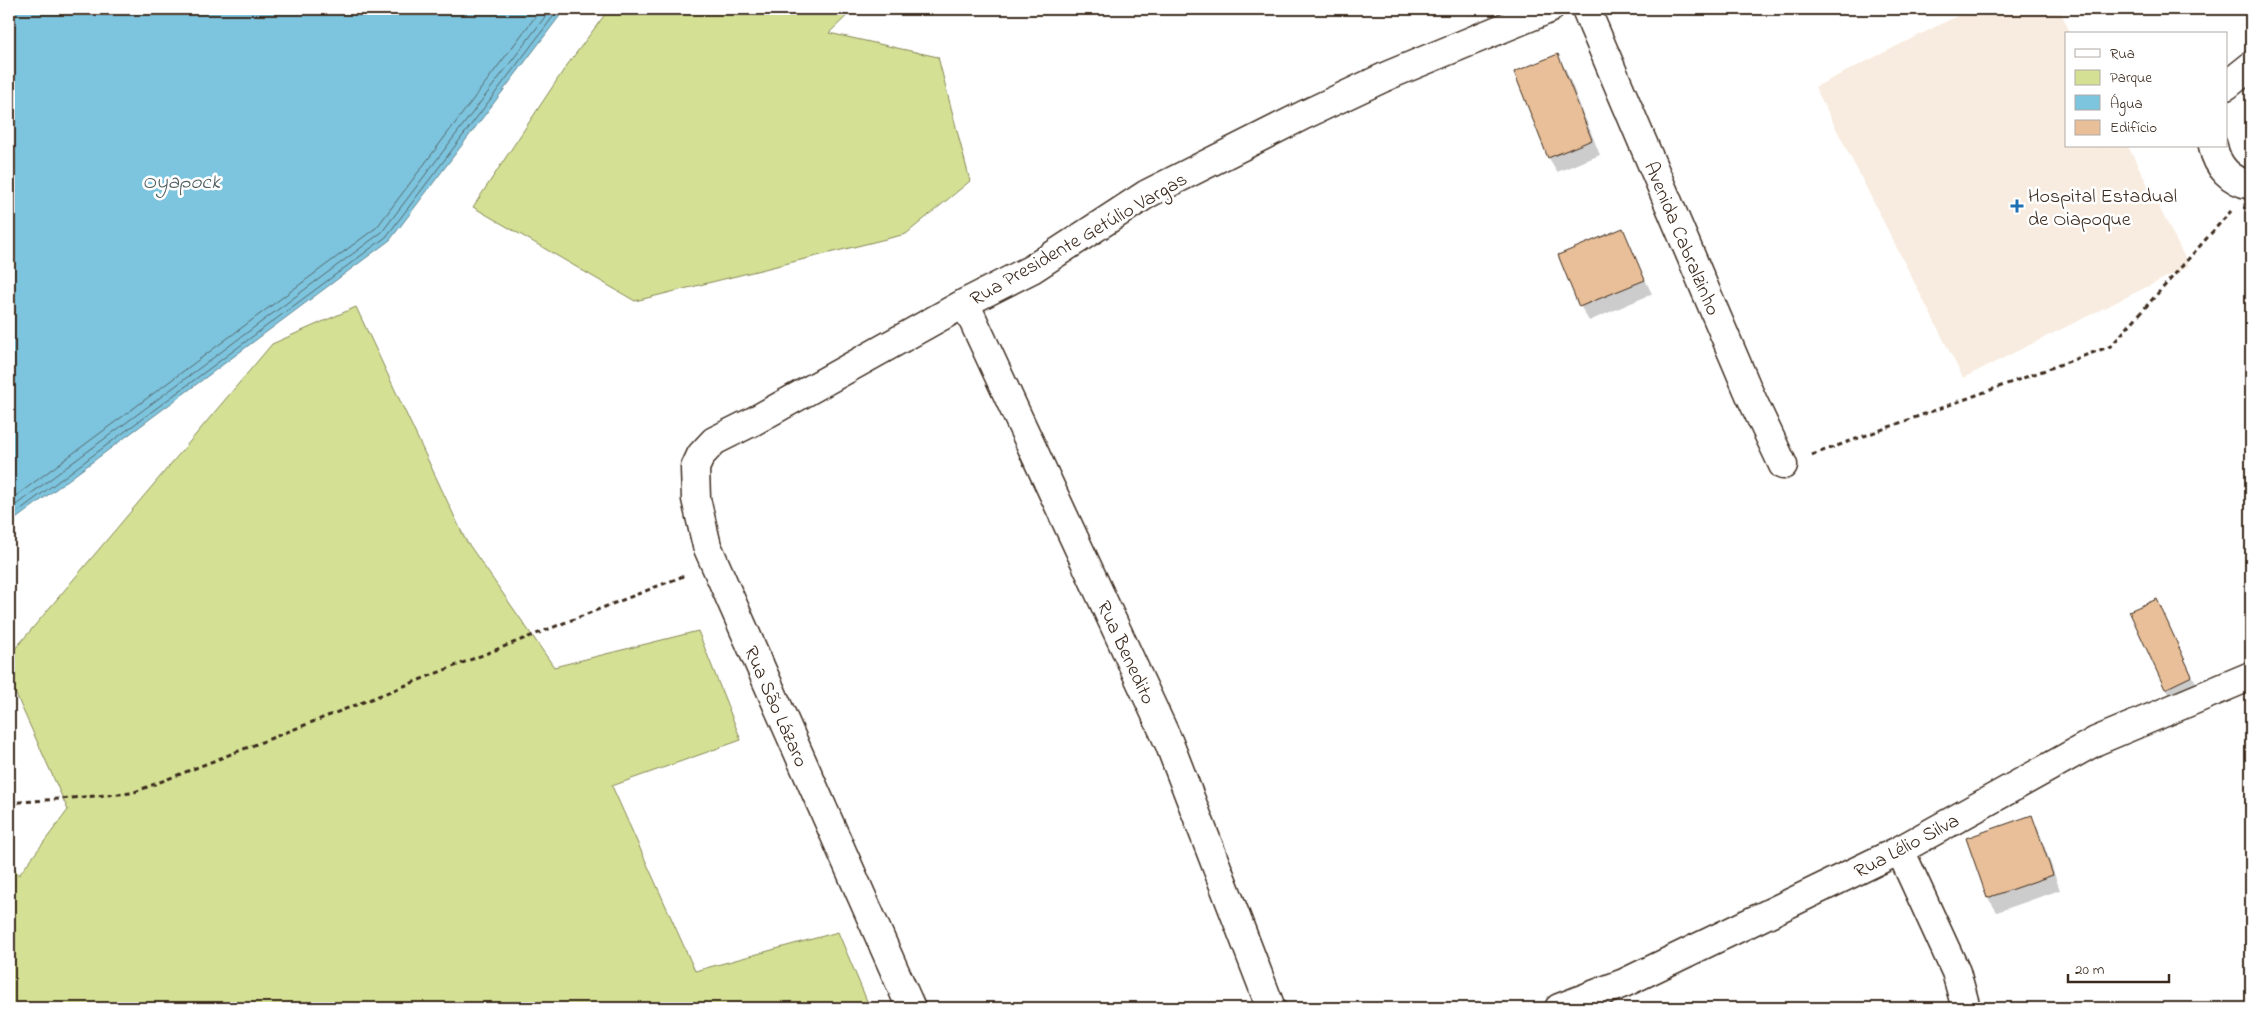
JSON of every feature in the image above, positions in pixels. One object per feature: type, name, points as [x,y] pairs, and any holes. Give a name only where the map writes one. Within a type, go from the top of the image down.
[{"type":"street","name":"Rua Presidente Getúlio Vargas","points":[[752,422],[965,303],[1032,269],[1147,194],[1304,115],[1389,75],[1548,9]]},
{"type":"street","name":"Avenida Cabralzinho","points":[[1586,9],[1750,395],[1783,465]]},
{"type":"street","points":[[2228,84],[2251,66]]},
{"type":"street","points":[[2214,148],[2221,166],[2231,178],[2251,185]]},
{"type":"street","name":"Rua Benedito","points":[[965,303],[1169,743],[1271,1008]]},
{"type":"street","name":"Rua São Lázaro","points":[[752,422],[714,441],[701,455],[695,468],[698,514],[707,546],[911,1008]]},
{"type":"street","name":"Rua Lélio Silva","points":[[1559,1008],[1624,983],[1900,850],[2096,741],[2251,676]]},
{"type":"street","points":[[1900,850],[1956,972],[1966,1008]]},
{"type":"path","points":[[1783,465],[2111,346],[2232,209]]},
{"type":"path","points":[[9,803],[132,793],[715,564]]},
{"type":"shaded area","name":"Hospital Estadual de Oiapoque","points":[[1971,9],[2059,9],[2070,32],[2065,32],[2065,148],[2129,148],[2189,266],[1963,378],[1815,87]]},
{"type":"green space","points":[[609,9],[854,9],[829,33],[938,57],[970,181],[906,234],[635,301],[473,207],[565,68]]},
{"type":"green space","points":[[356,307],[465,539],[554,667],[698,631],[741,740],[612,786],[695,971],[838,932],[870,1008],[9,1008],[9,863],[19,875],[68,810],[9,679],[9,656],[272,344]]},
{"type":"water","name":"Oyapock","points":[[9,9],[565,9],[390,240],[9,524]]},
{"type":"building","points":[[2244,9],[2251,9],[2251,33],[2249,33]]},
{"type":"building","points":[[1558,54],[1592,140],[1548,158],[1514,72]]},
{"type":"building","points":[[1623,228],[1645,280],[1579,307],[1558,255]]},
{"type":"building","points":[[2157,599],[2192,676],[2165,689],[2129,611]]},
{"type":"building","points":[[2032,815],[2053,875],[1987,898],[1966,838]]},
{"type":"place","name":"Hospital Estadual de Oiapoque","points":[[2017,206]]}]
